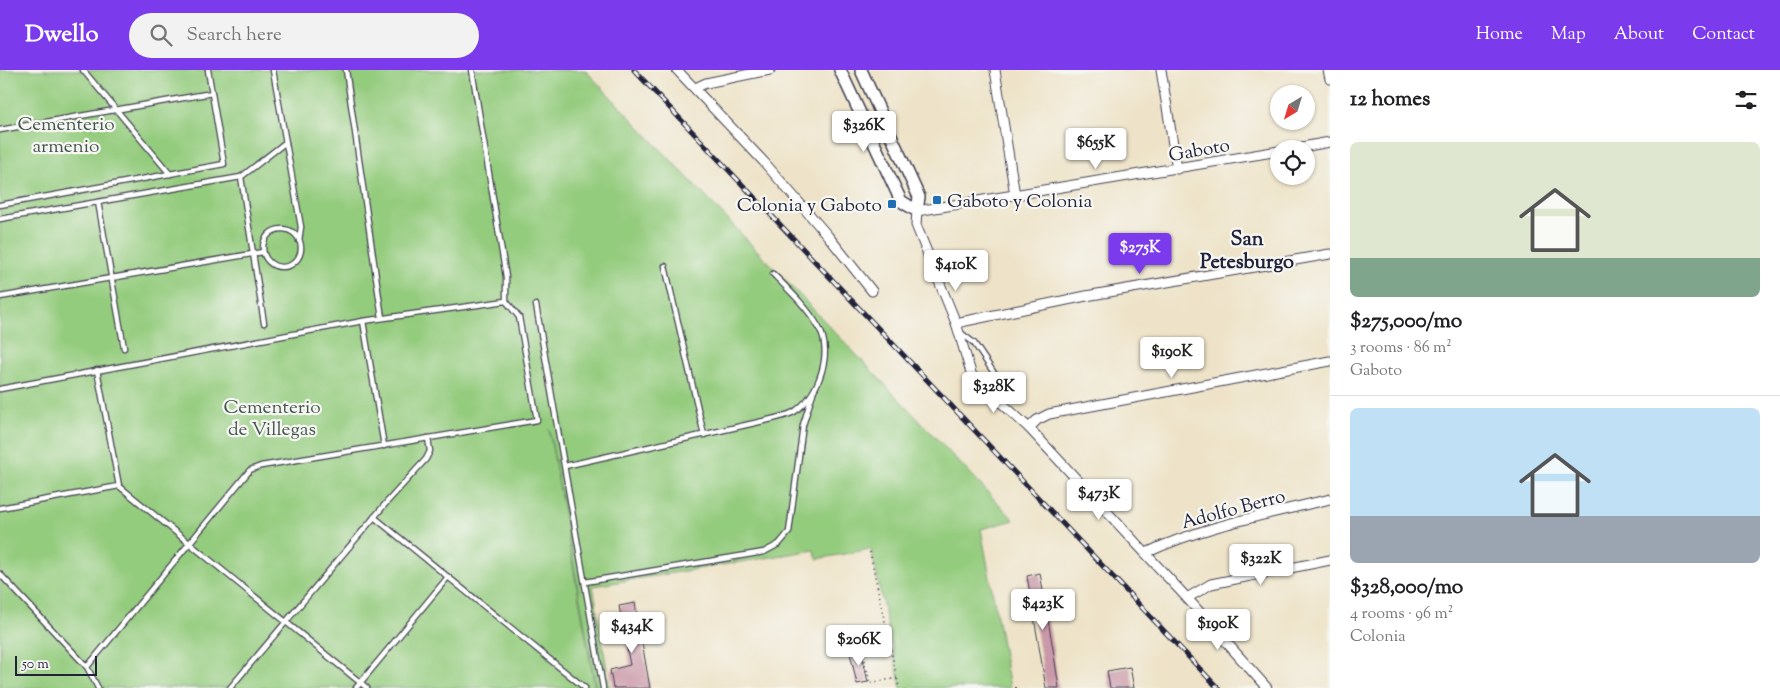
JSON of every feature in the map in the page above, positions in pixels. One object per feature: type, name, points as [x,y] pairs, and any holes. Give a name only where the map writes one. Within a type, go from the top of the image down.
[{"type":"street","points":[[677,70],[819,225],[872,291]]},
{"type":"street","points":[[695,88],[706,82],[770,70]]},
{"type":"street","points":[[840,70],[901,201],[916,211]]},
{"type":"street","points":[[861,70],[919,197],[916,211],[917,231],[958,328],[970,372],[976,381],[1029,428],[1146,553],[1266,688]]},
{"type":"street","points":[[995,70],[1015,195]]},
{"type":"street","points":[[1161,70],[1178,169]]},
{"type":"street","points":[[1328,70],[1330,79]]},
{"type":"street","points":[[1315,145],[1330,142]]},
{"type":"street","name":"Gaboto","points":[[916,211],[1270,153]]},
{"type":"street","points":[[958,328],[1086,296],[1330,254]]},
{"type":"street","points":[[1029,428],[1037,420],[1049,414],[1330,362]]},
{"type":"street","name":"Adolfo Berro","points":[[1146,553],[1166,543],[1208,530],[1330,499]]},
{"type":"street","points":[[1187,598],[1211,584],[1330,560]]},
{"type":"lane","points":[[83,70],[170,174]]},
{"type":"lane","points":[[0,205],[224,164],[208,70]]},
{"type":"lane","points":[[273,70],[301,227],[298,258],[284,267],[273,265],[263,252],[262,246],[268,235],[279,230],[291,232],[299,241]]},
{"type":"lane","points":[[346,70],[382,318]]},
{"type":"lane","points":[[87,667],[250,470],[261,466],[537,420],[520,317],[506,301],[503,259],[472,70]]},
{"type":"lane","points":[[0,130],[212,93]]},
{"type":"lane","points":[[0,219],[241,177],[286,142]]},
{"type":"lane","points":[[241,177],[264,323]]},
{"type":"lane","points":[[98,202],[124,348]]},
{"type":"lane","points":[[0,297],[263,252]]},
{"type":"lane","points":[[665,266],[704,435]]},
{"type":"lane","points":[[585,582],[764,552],[779,544],[789,532],[803,425],[824,365],[822,336],[818,327],[800,302],[773,274]]},
{"type":"lane","points":[[0,389],[363,321],[506,301]]},
{"type":"lane","points":[[536,305],[604,688]]},
{"type":"lane","points":[[363,321],[384,446]]},
{"type":"lane","points":[[958,328],[974,343],[1000,382],[1001,391],[997,400]]},
{"type":"lane","points":[[97,370],[119,486],[367,688]]},
{"type":"lane","points":[[565,466],[787,415],[798,408],[816,387]]},
{"type":"lane","points":[[230,688],[428,456],[428,438]]},
{"type":"lane","points":[[0,508],[119,486]]},
{"type":"lane","points":[[374,517],[585,688]]},
{"type":"lane","points":[[0,574],[87,667],[98,688]]},
{"type":"lane","points":[[356,688],[448,577]]},
{"type":"path","points":[[870,552],[899,688]]},
{"type":"path","points":[[889,643],[862,648],[870,683],[897,678]]},
{"type":"green space","name":"Cementerio de Villegas","points":[[0,70],[585,70],[1014,520],[981,529],[1010,688],[901,688],[871,549],[817,559],[814,550],[593,586],[610,688],[596,688],[549,429],[595,688],[0,688]]},
{"type":"building","points":[[1040,573],[1059,688],[1046,688],[1027,576]]},
{"type":"building","points":[[635,603],[650,688],[613,688],[610,670],[630,665],[619,606]]},
{"type":"building","points":[[861,650],[868,682],[857,684],[850,653]]},
{"type":"building","points":[[1130,667],[1134,688],[1110,688],[1107,671]]},
{"type":"railway","points":[[634,70],[1218,688]]},
{"type":"place","name":"Gaboto y Colonia","points":[[937,200]]},
{"type":"place","name":"Colonia y Gaboto","points":[[892,204]]},
{"type":"district","name":"San Petesburgo","points":[[1247,250]]},
{"type":"park label","name":"Cementerio armenio","points":[[66,134]]}]
